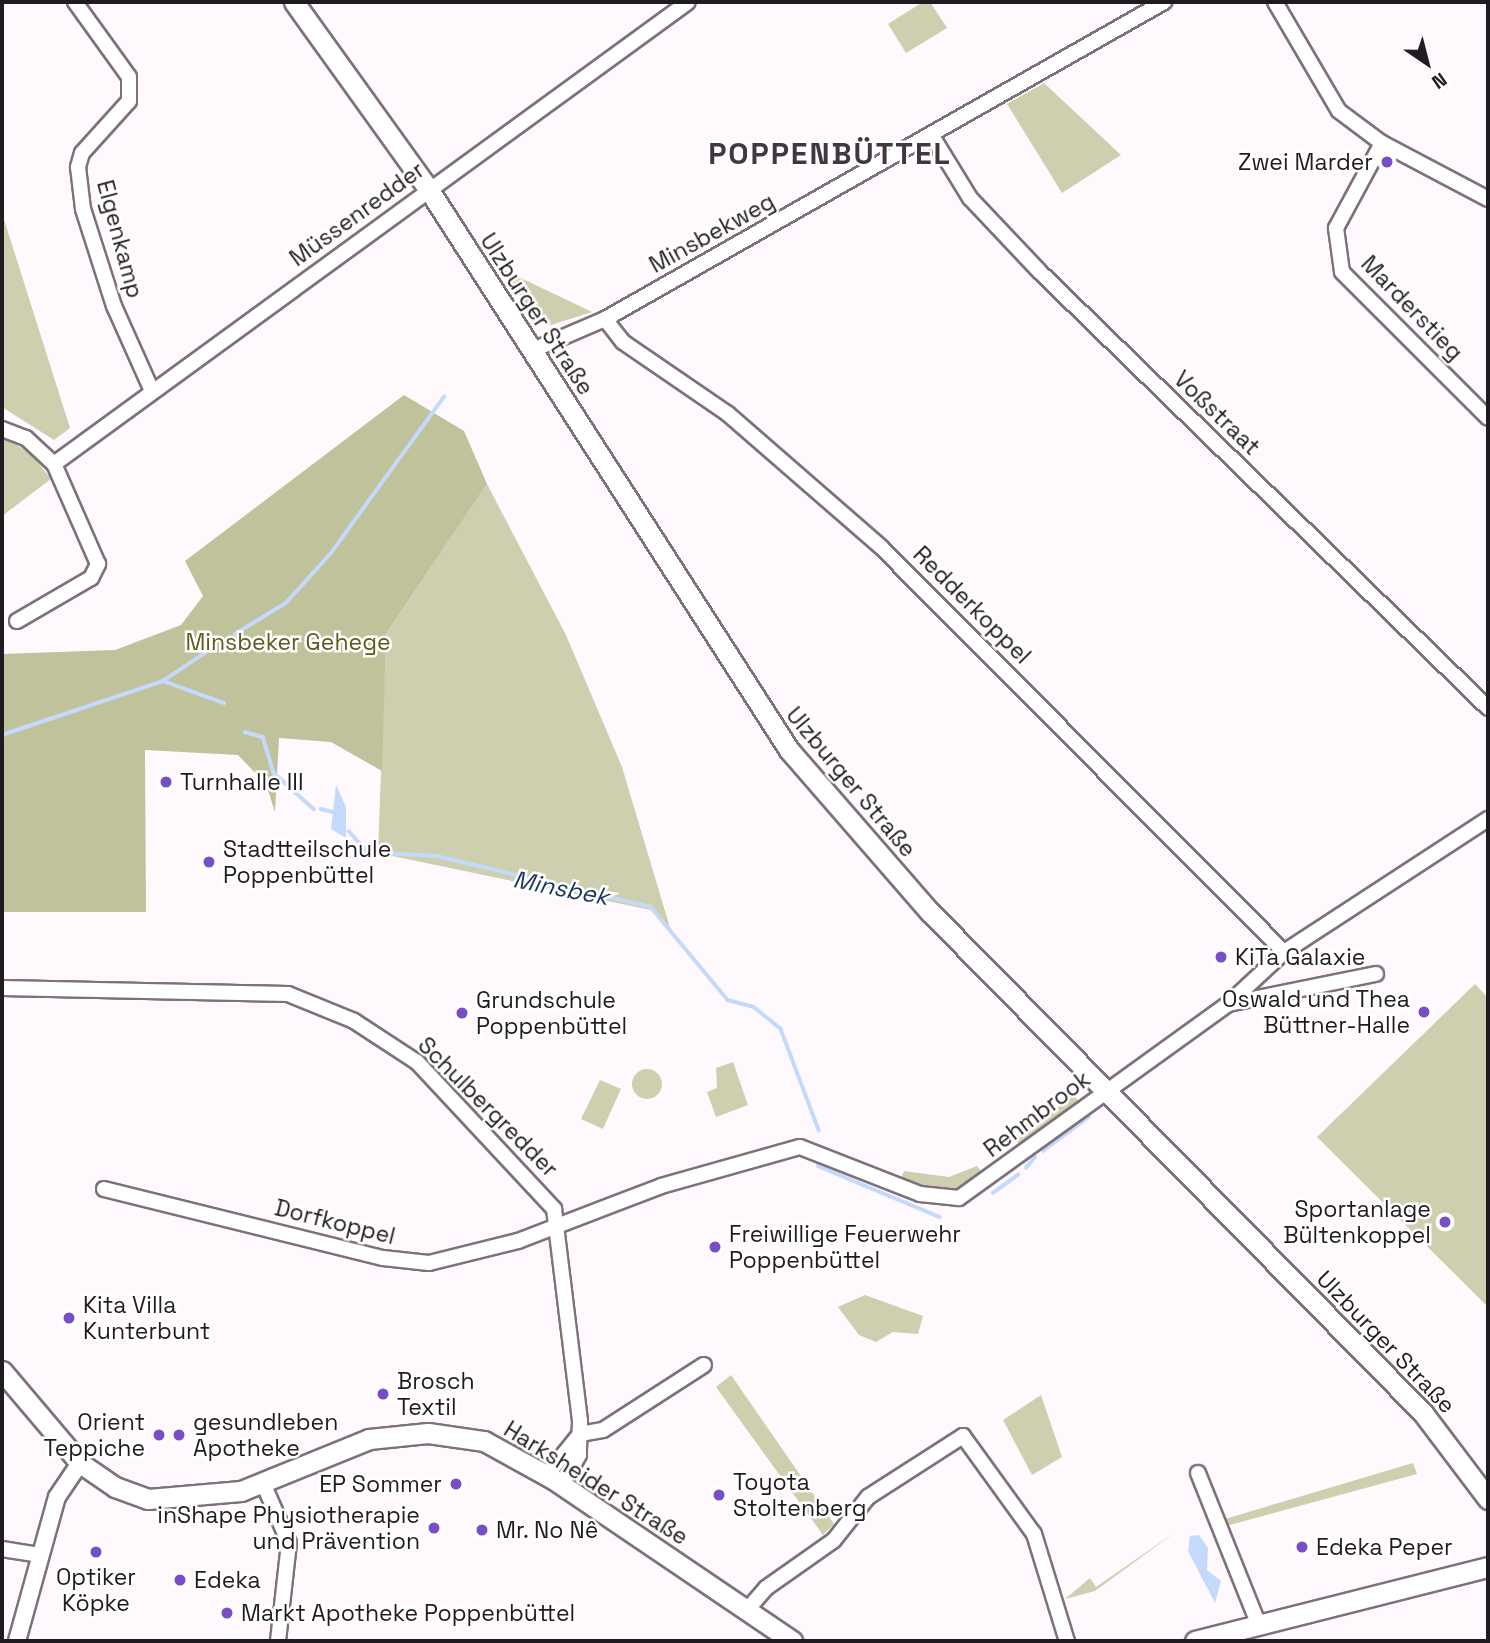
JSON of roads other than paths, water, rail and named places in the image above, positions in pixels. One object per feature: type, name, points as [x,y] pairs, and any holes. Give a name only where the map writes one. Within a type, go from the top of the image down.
[{"type":"main road","name":"Ulzburger Straße","points":[[294,2],[429,190],[533,350],[728,664],[789,750],[930,912],[1423,1413],[1488,1499]]},
{"type":"main road","name":"Harksheider Straße","points":[[2,1371],[80,1462],[115,1487],[148,1499],[211,1498],[263,1483],[338,1447],[428,1433],[484,1441],[555,1480],[792,1641]]},
{"type":"main road","points":[[1195,1641],[1258,1622],[1488,1567]]},
{"type":"street","name":"Elgenkamp","points":[[75,2],[128,77],[129,101],[82,153],[78,167],[83,209],[114,306],[152,391]]},
{"type":"street","name":"Müssenredder","points":[[54,464],[688,2]]},
{"type":"street","name":"Minsbekweg","points":[[533,350],[605,319],[932,136],[1164,2]]},
{"type":"street","points":[[1275,2],[1339,111],[1382,143],[1488,199]]},
{"type":"street","name":"Voßstraat","points":[[932,136],[970,198],[1040,272],[1488,708]]},
{"type":"street","name":"Marderstieg","points":[[1382,143],[1336,228],[1334,252],[1342,272],[1488,418]]},
{"type":"street","name":"Redderkoppel","points":[[605,319],[623,342],[728,414],[881,547],[1284,952]]},
{"type":"street","points":[[2,429],[26,438],[54,464],[98,564],[91,578],[17,621]]},
{"type":"street","name":"Rehmbrook","points":[[554,1225],[688,1177],[800,1147],[920,1194],[958,1198],[1228,1004],[1284,952],[1488,820]]},
{"type":"street","points":[[1228,1004],[1376,974]]},
{"type":"street","name":"Schulbergredder","points":[[2,988],[269,992],[324,1006],[377,1034],[433,1077],[531,1178],[554,1209],[580,1434],[579,1455],[555,1480]]},
{"type":"street","name":"Dorfkoppel","points":[[104,1189],[404,1262],[445,1261],[554,1225]]},
{"type":"street","points":[[580,1434],[603,1430],[704,1365]]},
{"type":"street","points":[[747,1610],[766,1588],[834,1541],[868,1497],[963,1436],[1034,1534],[1068,1641]]},
{"type":"street","points":[[17,1641],[58,1497],[80,1462]]},
{"type":"street","points":[[1198,1474],[1258,1622]]},
{"type":"street","points":[[263,1483],[289,1543],[278,1641]]},
{"type":"street","points":[[2,1549],[41,1555]]},
{"type":"water","points":[[336,785],[346,807],[346,838],[331,829]]},
{"type":"water","points":[[1199,1535],[1208,1548],[1207,1570],[1221,1581],[1215,1603],[1188,1551],[1190,1536]]},
{"type":"waterway","points":[[235,634],[286,603],[331,553],[444,397]]},
{"type":"waterway","points":[[163,681],[205,653]]},
{"type":"waterway","name":"Minsbek","points":[[2,735],[163,681],[224,703]]},
{"type":"waterway","name":"Minsbek","points":[[245,732],[263,737],[274,773],[314,809]]},
{"type":"waterway","name":"Minsbek","points":[[321,809],[337,813]]},
{"type":"waterway","points":[[349,831],[367,852],[437,856],[651,907],[728,1000],[754,1007],[781,1029],[819,1130]]},
{"type":"waterway","points":[[1043,1151],[1089,1117]]},
{"type":"waterway","points":[[1026,1168],[1035,1157]]},
{"type":"waterway","points":[[818,1166],[940,1217]]},
{"type":"waterway","points":[[993,1193],[1018,1175]]},
{"type":"place","name":"Zwei Marder","points":[[1387,162]]},
{"type":"place","name":"Turnhalle III","points":[[166,782]]},
{"type":"place","name":"Stadtteilschule Poppenbüttel","points":[[209,862]]},
{"type":"place","name":"KiTa Galaxie","points":[[1221,957]]},
{"type":"place","name":"Oswald und Thea Büttner-Halle","points":[[1424,1012]]},
{"type":"place","name":"Grundschule Poppenbüttel","points":[[462,1013]]},
{"type":"place","name":"Sportanlage Bültenkoppel","points":[[1445,1222]]},
{"type":"place","name":"Freiwillige Feuerwehr Poppenbüttel","points":[[715,1247]]},
{"type":"place","name":"Kita Villa Kunterbunt","points":[[69,1318]]},
{"type":"place","name":"Brosch Textil","points":[[383,1394]]},
{"type":"place","name":"Orient Teppiche","points":[[159,1435]]},
{"type":"place","name":"gesundleben Apotheke","points":[[179,1435]]},
{"type":"place","name":"EP Sommer","points":[[456,1484]]},
{"type":"place","name":"Toyota Stoltenberg","points":[[719,1495]]},
{"type":"place","name":"inShape Physiotherapie und Prävention","points":[[434,1528]]},
{"type":"place","name":"Mr. No Nê","points":[[482,1530]]},
{"type":"place","name":"Edeka Peper","points":[[1302,1547]]},
{"type":"place","name":"Optiker Köpke","points":[[96,1552]]},
{"type":"place","name":"Edeka","points":[[180,1580]]},
{"type":"place","name":"Markt Apotheke Poppenbüttel","points":[[227,1613]]},
{"type":"district","name":"POPPENBÜTTEL","points":[[830,154]]},
{"type":"park label","name":"Minsbeker Gehege","points":[[288,642]]}]
